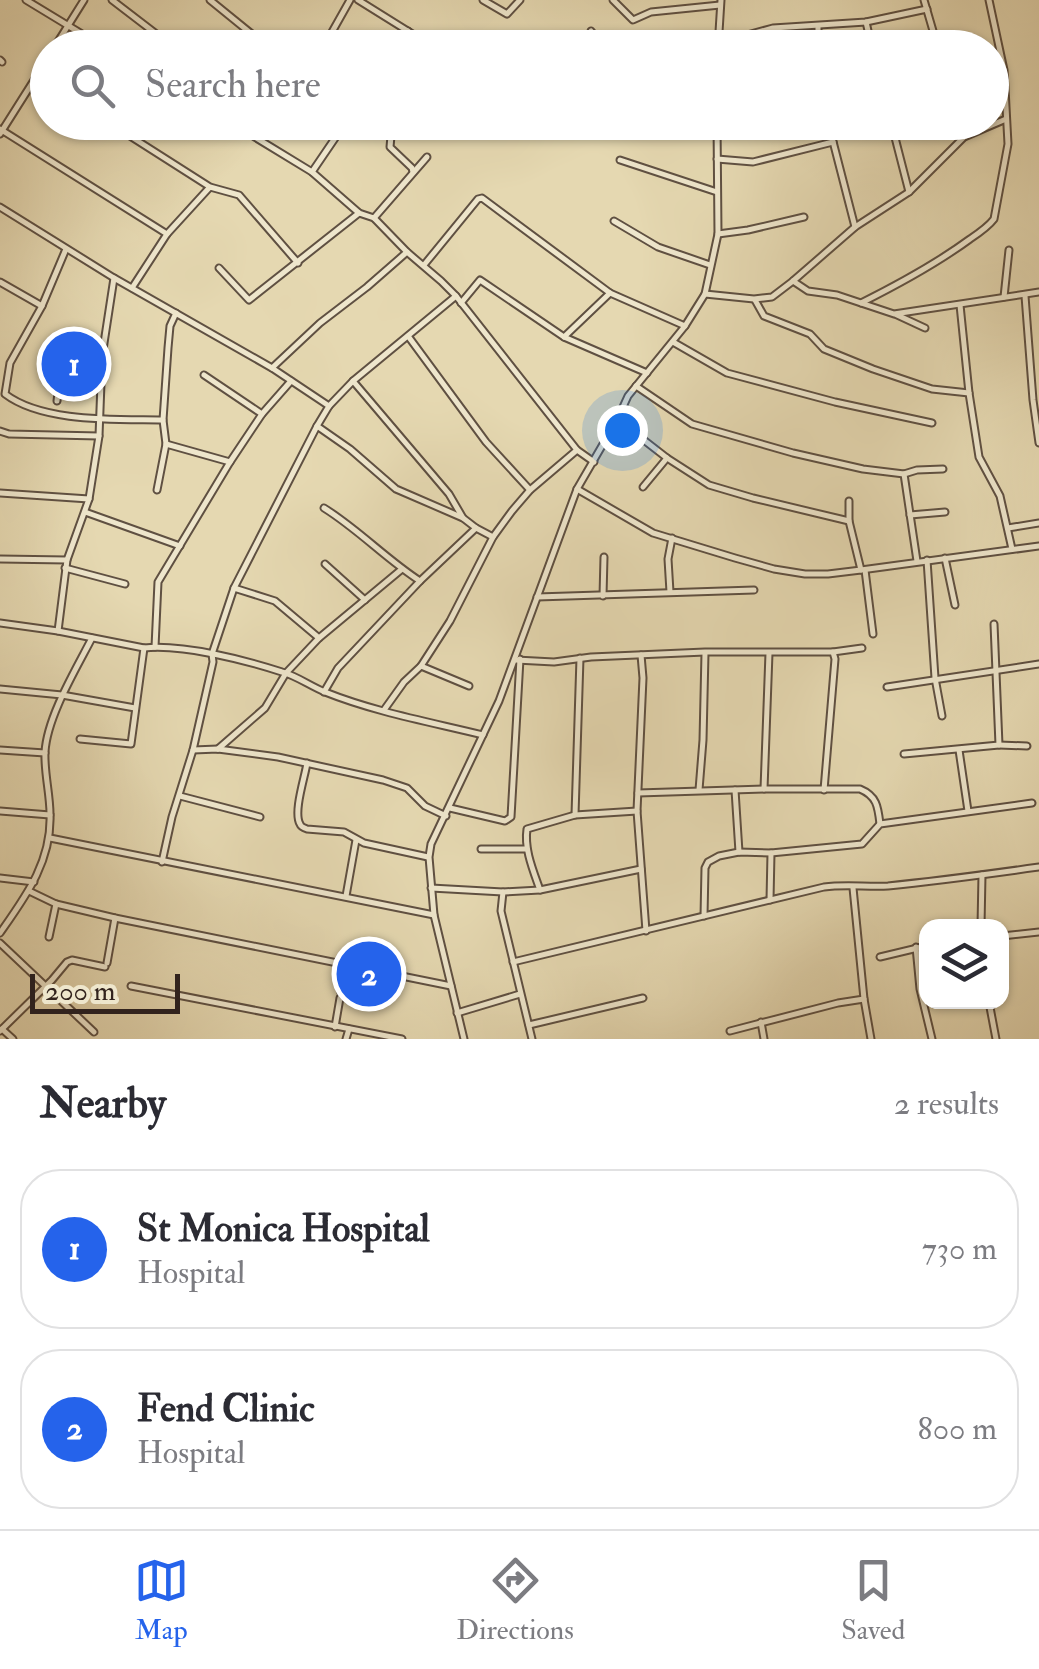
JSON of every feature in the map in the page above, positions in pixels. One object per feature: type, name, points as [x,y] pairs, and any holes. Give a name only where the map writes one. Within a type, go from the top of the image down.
[{"type":"street","points":[[26,0],[75,30]]},
{"type":"street","points":[[64,30],[84,0]]},
{"type":"street","points":[[112,0],[151,30]]},
{"type":"street","points":[[210,0],[247,30]]},
{"type":"street","points":[[333,30],[350,0]]},
{"type":"street","points":[[358,0],[408,30]]},
{"type":"street","points":[[483,0],[506,14],[520,0]]},
{"type":"street","points":[[613,0],[634,20],[651,12],[720,2],[719,30]]},
{"type":"street","points":[[924,0],[933,30]]},
{"type":"street","points":[[989,0],[995,30]]},
{"type":"street","points":[[767,30],[866,22],[927,10]]},
{"type":"street","points":[[866,22],[868,30]]},
{"type":"street","points":[[30,86],[1,131],[167,234]]},
{"type":"street","points":[[136,140],[210,187],[238,195],[298,263]]},
{"type":"street","points":[[260,140],[312,172],[359,213],[374,218],[424,265],[456,296],[577,450],[594,462]]},
{"type":"street","points":[[312,172],[334,140]]},
{"type":"street","points":[[390,140],[390,146],[412,172]]},
{"type":"street","points":[[464,1039],[434,914],[431,844],[517,660],[577,489],[628,396],[673,342],[705,294],[718,234],[717,140]]},
{"type":"street","points":[[896,140],[909,192]]},
{"type":"street","points":[[705,294],[754,300],[772,296],[856,227],[909,192],[961,140]]},
{"type":"street","points":[[861,303],[901,284],[992,223],[1007,140]]},
{"type":"street","points":[[717,159],[753,162],[833,142],[856,227]]},
{"type":"street","points":[[374,218],[427,157]]},
{"type":"street","points":[[620,160],[718,192]]},
{"type":"street","points":[[132,288],[167,234],[210,187]]},
{"type":"street","points":[[424,265],[482,198],[610,293],[685,326]]},
{"type":"street","points":[[0,208],[272,368],[329,406]]},
{"type":"street","points":[[219,268],[249,300],[359,213]]},
{"type":"street","points":[[718,234],[804,217]]},
{"type":"street","points":[[614,221],[658,247],[710,265]]},
{"type":"street","points":[[66,248],[42,306],[10,364],[6,394],[26,406],[62,414],[163,420]]},
{"type":"street","points":[[1004,297],[1009,250]]},
{"type":"street","points":[[272,368],[407,252]]},
{"type":"street","points":[[58,631],[65,568],[89,499],[99,436],[102,356],[114,278]]},
{"type":"street","points":[[461,303],[480,280],[564,337],[647,372]]},
{"type":"street","points":[[0,282],[42,306]]},
{"type":"street","points":[[793,282],[808,291],[861,303],[926,328]]},
{"type":"street","points":[[894,314],[1039,292]]},
{"type":"street","points":[[564,337],[610,293]]},
{"type":"street","points":[[162,862],[193,750],[212,654],[234,588],[317,426],[353,380],[456,296]]},
{"type":"street","points":[[1024,296],[1039,443]]},
{"type":"street","points":[[754,300],[764,316],[810,334],[824,349],[932,390],[969,394]]},
{"type":"street","points":[[960,305],[979,456],[1000,496],[1012,549]]},
{"type":"street","points":[[156,490],[166,444],[163,420],[170,326],[176,313]]},
{"type":"street","points":[[407,335],[486,442],[530,490]]},
{"type":"street","points":[[673,342],[727,373],[834,402],[932,422]]},
{"type":"street","points":[[57,401],[62,358],[102,356]]},
{"type":"street","points":[[204,375],[262,414]]},
{"type":"street","points":[[353,380],[450,494],[463,518]]},
{"type":"street","points":[[155,647],[158,582],[230,462],[262,414],[291,381]]},
{"type":"street","points":[[636,386],[692,424],[794,453],[904,474],[943,469]]},
{"type":"street","points":[[618,420],[666,458],[710,485],[849,520]]},
{"type":"street","points":[[317,426],[350,448],[396,488],[463,518],[493,537]]},
{"type":"street","points":[[0,430],[10,434],[99,436]]},
{"type":"street","points":[[166,444],[230,462]]},
{"type":"street","points":[[384,710],[421,666],[450,620],[493,537],[530,490],[577,450]]},
{"type":"street","points":[[643,486],[666,458]]},
{"type":"street","points":[[904,474],[918,562]]},
{"type":"street","points":[[577,489],[654,533],[774,569],[816,575],[1039,546]]},
{"type":"street","points":[[0,493],[89,499]]},
{"type":"street","points":[[849,501],[849,520],[863,570],[873,634]]},
{"type":"street","points":[[324,508],[420,582]]},
{"type":"street","points":[[85,512],[180,546]]},
{"type":"street","points":[[910,515],[944,512]]},
{"type":"street","points":[[1008,528],[1039,524]]},
{"type":"street","points":[[324,692],[338,668],[476,528]]},
{"type":"street","points":[[670,592],[668,564],[672,538]]},
{"type":"street","points":[[603,596],[604,557]]},
{"type":"street","points":[[945,558],[955,605]]},
{"type":"street","points":[[0,559],[67,560]]},
{"type":"street","points":[[927,560],[935,678],[942,716]]},
{"type":"street","points":[[325,564],[366,600]]},
{"type":"street","points":[[65,568],[125,584]]},
{"type":"street","points":[[218,749],[264,708],[286,673],[319,638],[402,569]]},
{"type":"street","points":[[234,588],[275,601],[319,638]]},
{"type":"street","points":[[537,597],[754,590]]},
{"type":"street","points":[[0,624],[144,648],[212,654],[286,673],[324,692],[384,710],[483,735]]},
{"type":"street","points":[[994,624],[1000,745]]},
{"type":"street","points":[[0,933],[29,892],[44,861],[50,838],[44,753],[47,738],[62,695],[92,638]]},
{"type":"street","points":[[80,739],[131,744],[144,648]]},
{"type":"street","points":[[517,660],[554,662],[705,652],[769,654],[862,648]]},
{"type":"street","points":[[699,790],[705,652]]},
{"type":"street","points":[[824,790],[833,652]]},
{"type":"street","points":[[764,788],[769,654]]},
{"type":"street","points":[[641,655],[637,811],[646,931]]},
{"type":"street","points":[[575,815],[580,658]]},
{"type":"street","points":[[450,808],[505,821],[511,817],[517,660]]},
{"type":"street","points":[[887,687],[1039,664]]},
{"type":"street","points":[[421,666],[469,686]]},
{"type":"street","points":[[0,689],[135,708]]},
{"type":"street","points":[[904,754],[1027,746]]},
{"type":"street","points":[[193,750],[218,749],[278,757],[403,786],[425,806],[446,816]]},
{"type":"street","points":[[0,750],[44,753]]},
{"type":"street","points":[[959,750],[968,811]]},
{"type":"street","points":[[308,764],[298,806],[299,822],[307,829],[344,832],[356,840],[429,857]]},
{"type":"street","points":[[638,793],[764,788],[860,790],[871,795],[878,807],[880,824]]},
{"type":"street","points":[[736,790],[739,852]]},
{"type":"street","points":[[180,796],[260,817]]},
{"type":"street","points":[[704,916],[705,868],[719,856],[862,844],[880,824],[1032,803]]},
{"type":"street","points":[[0,811],[50,815]]},
{"type":"street","points":[[540,890],[527,849],[527,829],[575,815],[637,811]]},
{"type":"street","points":[[50,838],[434,914]]},
{"type":"street","points":[[346,898],[356,840]]},
{"type":"street","points":[[481,849],[527,849]]},
{"type":"street","points":[[770,900],[771,853]]},
{"type":"street","points":[[513,962],[840,885],[853,888],[1039,867]]},
{"type":"street","points":[[430,888],[540,890],[641,869]]},
{"type":"street","points":[[981,919],[982,875]]},
{"type":"street","points":[[0,878],[34,882]]},
{"type":"street","points":[[853,888],[871,1039]]},
{"type":"street","points":[[29,892],[56,904],[116,918],[452,986]]},
{"type":"street","points":[[504,892],[500,910],[532,1039]]},
{"type":"street","points":[[48,937],[56,904]]},
{"type":"street","points":[[13,1039],[1,1030],[69,960],[106,965],[116,918]]},
{"type":"street","points":[[1009,935],[1039,932]]},
{"type":"street","points":[[0,943],[94,1032]]},
{"type":"street","points":[[880,957],[919,947]]},
{"type":"street","points":[[916,948],[920,989],[932,1039]]},
{"type":"street","points":[[334,1027],[348,963]]},
{"type":"street","points":[[131,986],[402,1039]]},
{"type":"street","points":[[457,1012],[520,994]]},
{"type":"street","points":[[529,1025],[643,998]]},
{"type":"street","points":[[730,1031],[864,999]]},
{"type":"street","points":[[990,1009],[996,1039]]},
{"type":"street","points":[[761,1022],[764,1039]]},
{"type":"street","points":[[346,1039],[348,1029]]},
{"type":"place","name":"St Monica Hospital","points":[[74,364]]},
{"type":"place","name":"Fend Clinic","points":[[369,974]]}]
